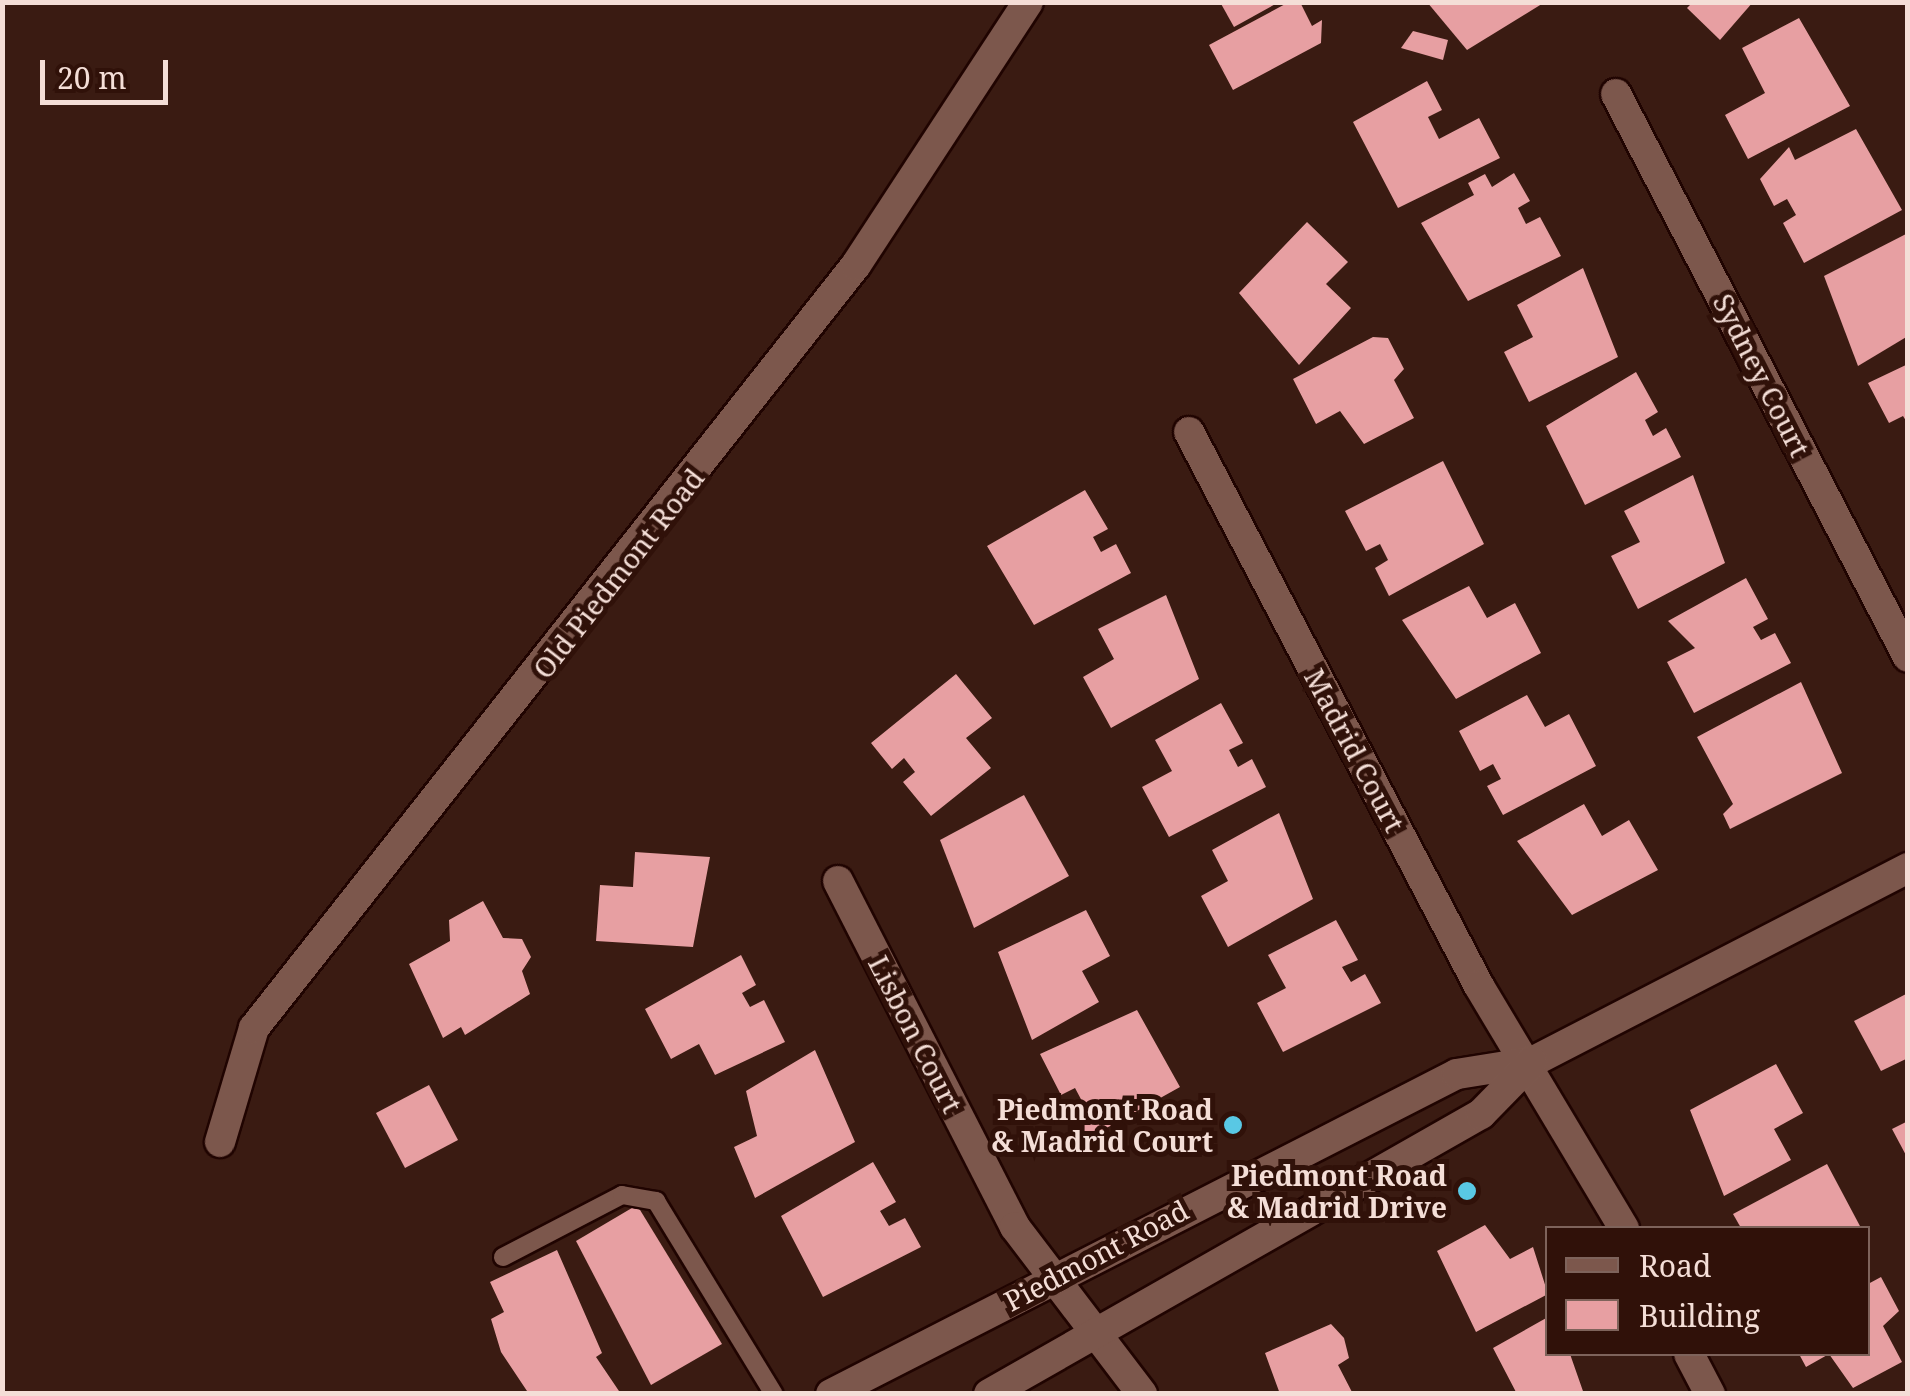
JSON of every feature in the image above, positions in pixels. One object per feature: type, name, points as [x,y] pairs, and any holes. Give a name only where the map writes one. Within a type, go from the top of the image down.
[{"type":"street","name":"Old Piedmont Road","points":[[220,1142],[254,1028],[856,264],[1028,2]]},
{"type":"street","name":"Sydney Court","points":[[1616,94],[1908,657]]},
{"type":"street","name":"Madrid Court","points":[[1189,432],[1479,986],[1532,1062],[1623,1226]]},
{"type":"street","name":"Piedmont Road","points":[[989,1394],[1480,1114],[1532,1062],[1908,868]]},
{"type":"street","name":"Lisbon Court","points":[[838,881],[1010,1218],[1142,1394]]},
{"type":"street","name":"Piedmont Road","points":[[831,1394],[1456,1074],[1532,1062]]},
{"type":"street","points":[[1690,1356],[1710,1394]]},
{"type":"lane","points":[[503,1257],[622,1196],[656,1201],[774,1394]]},
{"type":"building","points":[[1220,2],[1279,2],[1234,27]]},
{"type":"building","points":[[1289,2],[1300,2],[1312,26],[1322,20],[1321,43],[1233,90],[1209,45]]},
{"type":"building","points":[[1427,2],[1545,2],[1467,50]]},
{"type":"building","points":[[1693,2],[1753,2],[1720,40],[1687,8]]},
{"type":"building","points":[[1799,18],[1850,106],[1748,159],[1725,115],[1765,93],[1742,48]]},
{"type":"building","points":[[1413,31],[1448,40],[1443,60],[1401,48]]},
{"type":"building","points":[[1427,81],[1442,110],[1428,117],[1439,139],[1479,118],[1500,158],[1398,208],[1353,122]]},
{"type":"building","points":[[1856,129],[1902,210],[1804,263],[1783,223],[1796,215],[1787,199],[1774,206],[1760,179],[1789,147],[1795,160]]},
{"type":"building","points":[[1514,173],[1530,201],[1518,208],[1526,224],[1540,217],[1561,256],[1468,301],[1421,223],[1474,195],[1468,183],[1485,174],[1492,187]]},
{"type":"building","points":[[1307,222],[1348,262],[1326,284],[1351,308],[1299,365],[1239,293]]},
{"type":"building","points":[[1908,233],[1908,336],[1858,366],[1824,276]]},
{"type":"building","points":[[1583,268],[1618,357],[1529,402],[1504,352],[1533,337],[1517,305]]},
{"type":"building","points":[[1373,337],[1388,338],[1404,369],[1394,380],[1414,418],[1364,444],[1340,411],[1316,424],[1293,379]]},
{"type":"building","points":[[1908,364],[1908,424],[1903,416],[1889,423],[1868,383]]},
{"type":"building","points":[[1636,372],[1658,412],[1645,420],[1653,436],[1666,428],[1681,457],[1585,505],[1546,426]]},
{"type":"building","points":[[1443,461],[1484,544],[1389,596],[1375,568],[1388,560],[1380,544],[1366,551],[1345,511]]},
{"type":"building","points":[[1693,475],[1725,563],[1638,609],[1611,556],[1640,542],[1624,511]]},
{"type":"building","points":[[1085,490],[1108,529],[1093,537],[1101,552],[1116,544],[1131,573],[1034,625],[987,546]]},
{"type":"building","points":[[1746,578],[1768,619],[1753,627],[1761,640],[1775,633],[1791,663],[1694,713],[1667,662],[1695,648],[1668,621]]},
{"type":"building","points":[[1469,586],[1487,618],[1515,603],[1541,653],[1456,699],[1402,620]]},
{"type":"building","points":[[1166,595],[1199,679],[1111,728],[1083,677],[1114,659],[1098,629]]},
{"type":"building","points":[[956,674],[992,718],[966,738],[991,768],[931,816],[903,782],[915,772],[904,758],[892,769],[871,743]]},
{"type":"building","points":[[1801,682],[1842,773],[1730,829],[1723,814],[1733,804],[1697,737]]},
{"type":"building","points":[[1527,695],[1545,727],[1569,714],[1596,766],[1503,815],[1487,786],[1501,779],[1493,764],[1480,771],[1459,731]]},
{"type":"building","points":[[1221,703],[1243,743],[1229,750],[1238,767],[1252,759],[1266,787],[1169,837],[1142,787],[1172,771],[1155,740]]},
{"type":"building","points":[[1024,795],[1069,876],[974,928],[940,840]]},
{"type":"building","points":[[1584,804],[1602,836],[1629,820],[1658,870],[1572,915],[1517,841]]},
{"type":"building","points":[[1279,813],[1313,899],[1228,947],[1201,896],[1228,881],[1212,850]]},
{"type":"building","points":[[635,852],[710,857],[693,947],[596,941],[600,885],[633,887]]},
{"type":"building","points":[[483,901],[503,938],[522,939],[531,957],[522,971],[530,994],[465,1035],[461,1027],[443,1038],[409,964],[450,941],[449,920]]},
{"type":"building","points":[[1086,910],[1110,956],[1082,971],[1099,1002],[1032,1040],[998,952]]},
{"type":"building","points":[[1336,920],[1358,960],[1342,967],[1351,982],[1365,974],[1381,1003],[1283,1052],[1257,1003],[1286,988],[1268,955]]},
{"type":"building","points":[[741,955],[756,985],[742,993],[750,1007],[764,1000],[785,1042],[715,1075],[699,1044],[671,1059],[645,1009]]},
{"type":"building","points":[[1908,993],[1908,1058],[1881,1071],[1854,1021]]},
{"type":"building","points":[[1137,1010],[1180,1087],[1085,1140],[1069,1110],[1083,1103],[1075,1088],[1061,1095],[1040,1054]]},
{"type":"building","points":[[815,1050],[855,1142],[755,1198],[734,1147],[757,1136],[746,1091]]},
{"type":"building","points":[[1776,1064],[1803,1113],[1774,1129],[1791,1160],[1724,1196],[1690,1110]]},
{"type":"building","points":[[429,1085],[458,1140],[405,1168],[376,1113]]},
{"type":"building","points":[[1908,1121],[1908,1159],[1892,1129]]},
{"type":"building","points":[[873,1162],[896,1202],[880,1211],[889,1226],[905,1218],[921,1247],[823,1297],[781,1216]]},
{"type":"building","points":[[1827,1164],[1860,1226],[1740,1226],[1733,1214]]},
{"type":"building","points":[[637,1205],[722,1344],[651,1385],[576,1241]]},
{"type":"building","points":[[1485,1225],[1510,1259],[1533,1247],[1545,1296],[1476,1332],[1437,1251]]},
{"type":"building","points":[[557,1250],[602,1353],[596,1357],[621,1394],[529,1394],[501,1352],[491,1319],[504,1312],[490,1282]]},
{"type":"building","points":[[1881,1277],[1899,1311],[1883,1326],[1902,1362],[1853,1388],[1830,1356],[1870,1356],[1870,1283]]},
{"type":"building","points":[[1545,1319],[1545,1356],[1571,1356],[1584,1394],[1517,1394],[1493,1348]]},
{"type":"building","points":[[1331,1324],[1344,1338],[1349,1358],[1338,1365],[1353,1394],[1280,1394],[1265,1353]]},
{"type":"building","points":[[1800,1356],[1825,1356],[1806,1367]]},
{"type":"place","name":"Piedmont Road & Madrid Court","points":[[1233,1125]]},
{"type":"place","name":"Piedmont Road & Madrid Drive","points":[[1467,1191]]}]
